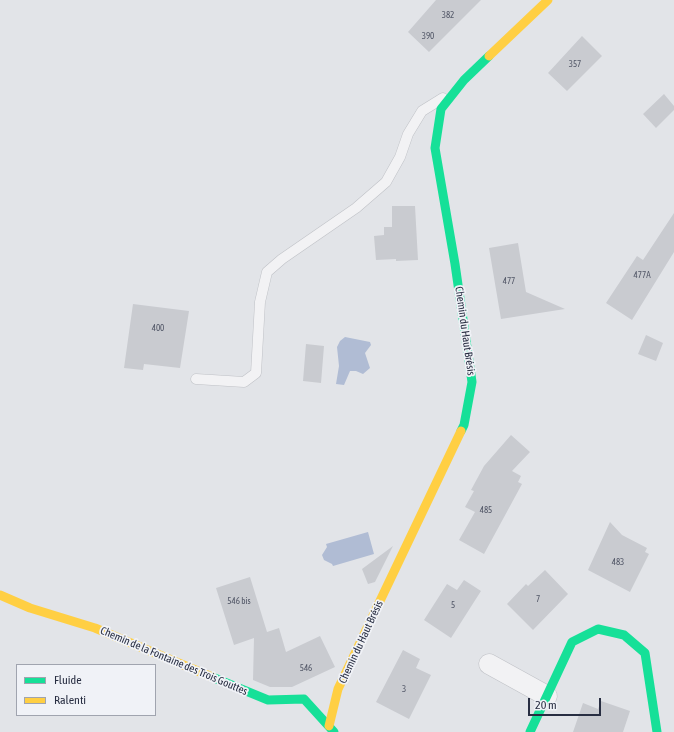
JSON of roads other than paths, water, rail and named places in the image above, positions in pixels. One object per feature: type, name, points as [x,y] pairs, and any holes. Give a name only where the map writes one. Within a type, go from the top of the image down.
[{"type":"street","name":"Chemin du Haut Brésis","points":[[331,729],[338,689],[464,425],[472,382],[455,264],[435,148],[441,110],[453,92],[548,0]]},
{"type":"street","name":"Chemin de la Fontaine des Trois Gouttes","points":[[0,595],[30,608],[96,628],[268,700],[304,699]]},
{"type":"street","points":[[530,732],[572,642],[598,629],[624,635],[645,653],[657,732]]},
{"type":"street","points":[[489,664],[547,696]]},
{"type":"street","name":"Chemin du Haut Brésis","points":[[304,699],[331,729]]},
{"type":"lane","points":[[196,379],[244,382],[256,373],[260,302],[267,272],[282,258],[356,208],[386,182],[400,158],[408,134],[422,111],[453,92]]},
{"type":"water","points":[[345,337],[370,342],[371,345],[365,353],[370,368],[363,374],[356,371],[350,371],[344,385],[336,384],[339,366],[337,347],[340,341]]},
{"type":"water","points":[[368,532],[374,554],[333,566],[324,560],[322,555],[327,547],[326,544]]}]
